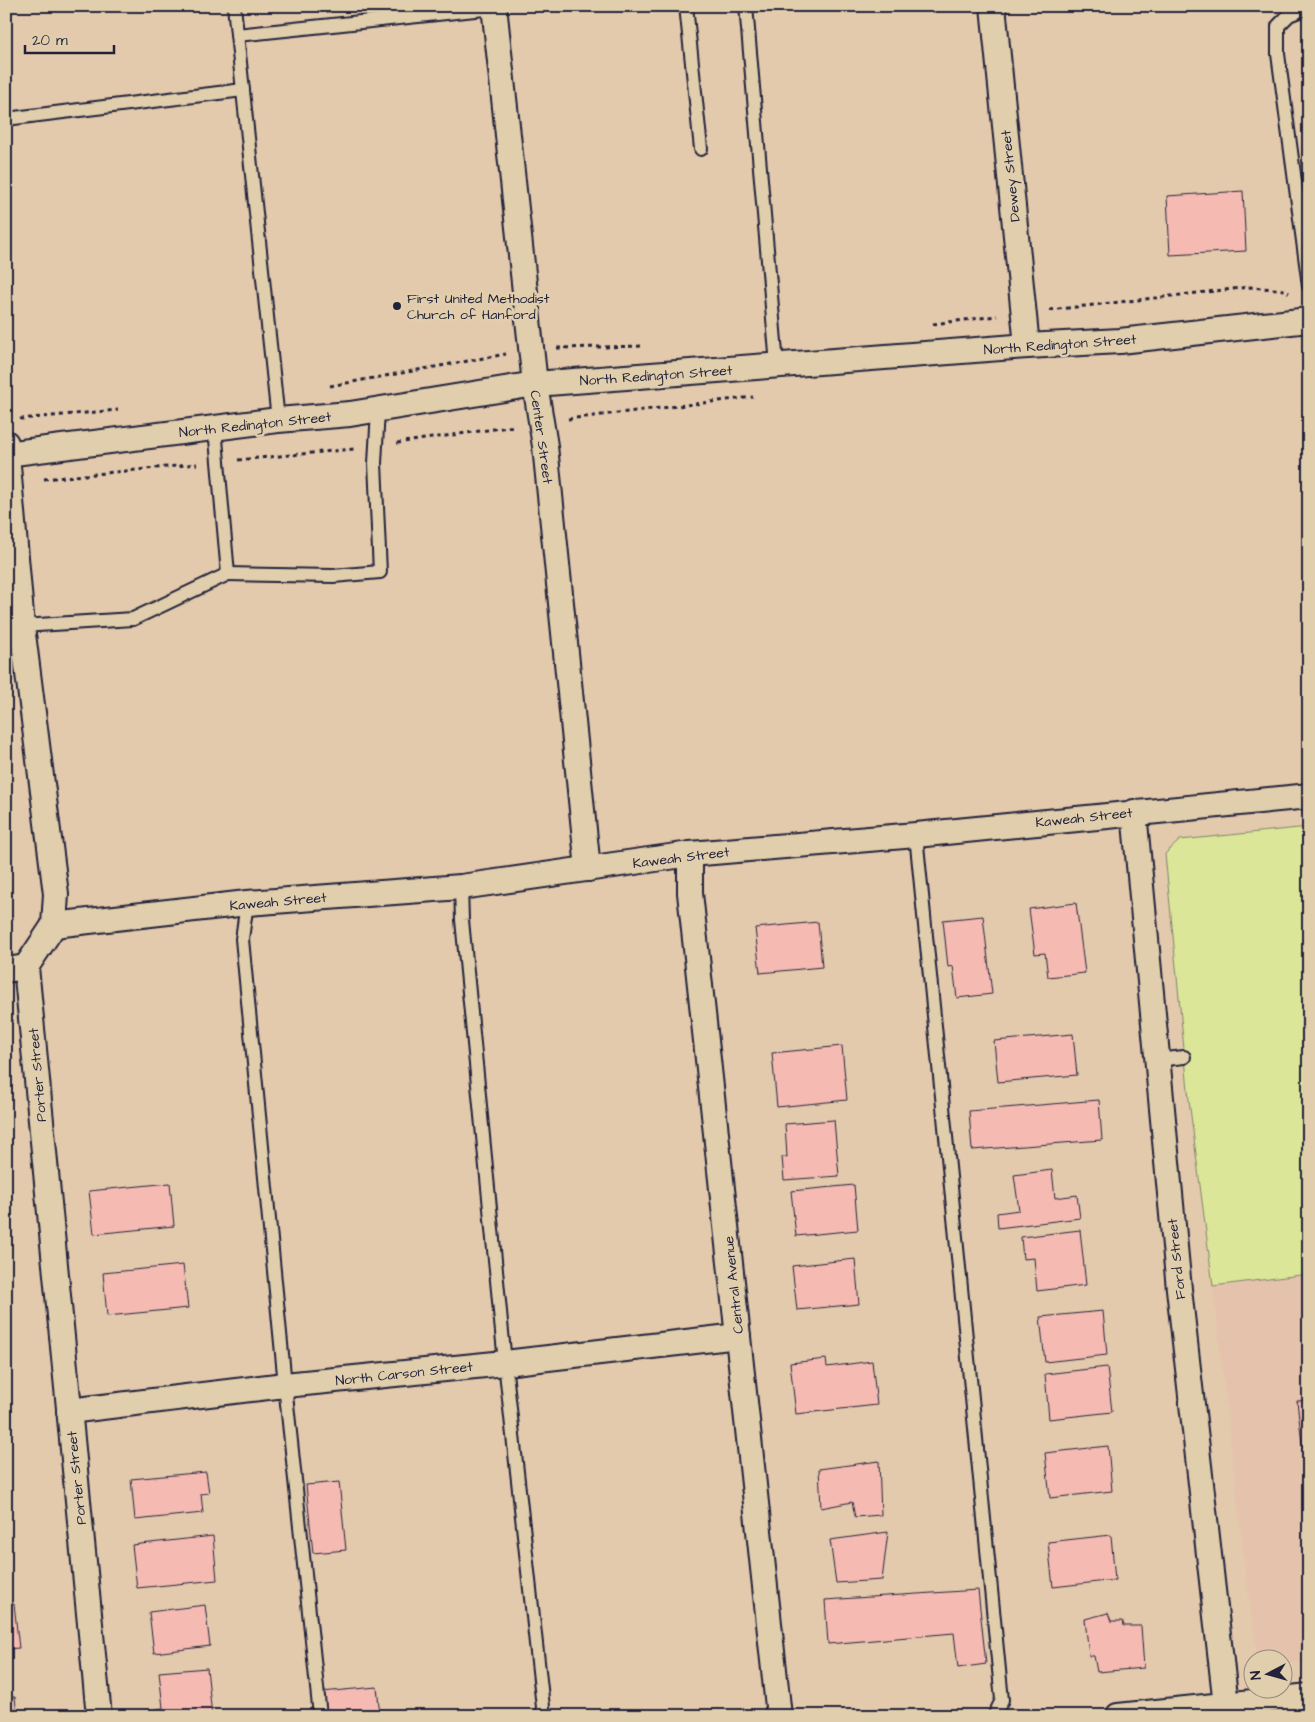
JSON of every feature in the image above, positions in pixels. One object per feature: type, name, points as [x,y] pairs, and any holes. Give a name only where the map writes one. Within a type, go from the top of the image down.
[{"type":"street","name":"Dewey Street","points":[[993,6],[1027,346]]},
{"type":"street","name":"Center Street","points":[[494,7],[535,384],[542,422],[588,869]]},
{"type":"street","name":"North Redington Street","points":[[7,450],[378,410],[535,384],[1027,346],[1120,341],[1309,320]]},
{"type":"street","name":"Porter Street","points":[[7,450],[22,626],[56,894],[54,925],[16,968],[69,1411],[99,1716]]},
{"type":"street","name":"Kaweah Street","points":[[54,925],[247,903],[461,887],[690,854],[916,835],[1309,796]]},
{"type":"street","name":"Ford Street","points":[[1134,812],[1179,1289],[1226,1710]]},
{"type":"street","name":"Central Avenue","points":[[690,854],[690,893],[779,1716]]},
{"type":"street","name":"North Carson Street","points":[[69,1411],[285,1385],[505,1363],[738,1336]]},
{"type":"street","points":[[1118,1716],[1226,1710],[1309,1696]]},
{"type":"lane","points":[[234,6],[278,420]]},
{"type":"lane","points":[[686,6],[702,149]]},
{"type":"lane","points":[[746,6],[777,365]]},
{"type":"lane","points":[[237,35],[439,10],[494,7]]},
{"type":"lane","points":[[1309,7],[1289,15],[1278,26],[1278,54],[1309,286]]},
{"type":"lane","points":[[6,119],[243,90]]},
{"type":"lane","points":[[22,626],[133,619],[228,574],[333,576],[380,572],[376,447],[378,410]]},
{"type":"lane","points":[[215,428],[228,574]]},
{"type":"lane","points":[[916,835],[1002,1700],[994,1716]]},
{"type":"lane","points":[[461,887],[462,920],[505,1363],[544,1716]]},
{"type":"lane","points":[[247,903],[242,939],[285,1385],[320,1716]]},
{"type":"lane","points":[[1157,1060],[1184,1057]]},
{"type":"path","points":[[9,482],[376,447],[542,422],[758,396]]},
{"type":"shaded area","points":[[1309,1274],[1309,1662],[1292,1663],[1292,1650],[1257,1650],[1247,1586],[1213,1286]]},
{"type":"green space","points":[[1309,827],[1309,1274],[1213,1286],[1189,1100],[1165,854],[1180,840]]},
{"type":"building","points":[[1243,191],[1246,251],[1170,255],[1167,196]]},
{"type":"building","points":[[1076,903],[1085,973],[1048,977],[1045,953],[1035,954],[1029,909]]},
{"type":"building","points":[[983,916],[992,994],[957,998],[953,966],[948,967],[943,920]]},
{"type":"building","points":[[818,922],[822,967],[760,973],[755,928]]},
{"type":"building","points":[[1073,1034],[1077,1075],[998,1082],[994,1041]]},
{"type":"building","points":[[842,1046],[847,1100],[777,1107],[772,1053]]},
{"type":"building","points":[[1099,1100],[1102,1140],[972,1150],[969,1111]]},
{"type":"building","points":[[834,1120],[839,1176],[784,1180],[782,1157],[787,1157],[785,1124]]},
{"type":"building","points":[[1052,1170],[1055,1198],[1077,1195],[1080,1218],[998,1228],[997,1213],[1019,1210],[1014,1175]]},
{"type":"building","points":[[170,1183],[174,1226],[94,1234],[89,1191]]},
{"type":"building","points":[[854,1185],[858,1230],[796,1236],[791,1191]]},
{"type":"building","points":[[1080,1230],[1086,1285],[1037,1291],[1034,1258],[1023,1259],[1021,1237]]},
{"type":"building","points":[[855,1259],[859,1304],[797,1310],[792,1266]]},
{"type":"building","points":[[183,1265],[188,1308],[107,1316],[103,1273]]},
{"type":"building","points":[[1103,1311],[1107,1355],[1045,1362],[1040,1317]]},
{"type":"building","points":[[826,1359],[827,1367],[872,1361],[877,1405],[796,1414],[790,1363]]},
{"type":"building","points":[[1107,1367],[1112,1412],[1049,1419],[1045,1374]]},
{"type":"building","points":[[1309,1400],[1309,1503],[1297,1401]]},
{"type":"building","points":[[1108,1446],[1112,1491],[1050,1498],[1045,1453]]},
{"type":"building","points":[[879,1461],[881,1515],[855,1517],[852,1502],[821,1508],[819,1469]]},
{"type":"building","points":[[206,1472],[209,1493],[201,1494],[203,1513],[135,1520],[131,1479]]},
{"type":"building","points":[[339,1482],[346,1550],[313,1553],[306,1485]]},
{"type":"building","points":[[888,1532],[882,1580],[836,1583],[830,1540]]},
{"type":"building","points":[[1111,1535],[1115,1580],[1053,1587],[1048,1542]]},
{"type":"building","points":[[213,1536],[217,1580],[137,1588],[132,1545]]},
{"type":"building","points":[[978,1590],[986,1664],[958,1668],[954,1633],[828,1644],[825,1600]]},
{"type":"building","points":[[14,1604],[19,1648],[6,1649],[6,1605]]},
{"type":"building","points":[[205,1605],[210,1646],[154,1653],[149,1612]]},
{"type":"building","points":[[1108,1613],[1111,1621],[1123,1621],[1124,1626],[1141,1626],[1144,1668],[1097,1672],[1094,1656],[1089,1656],[1085,1619]]},
{"type":"building","points":[[207,1668],[212,1716],[157,1716],[156,1709],[163,1708],[159,1672]]},
{"type":"building","points":[[377,1687],[380,1716],[323,1716],[321,1692]]},
{"type":"building","points":[[6,1697],[15,1697],[17,1716],[6,1716]]},
{"type":"place","name":"First United Methodist Church of Hanford","points":[[397,306]]}]
